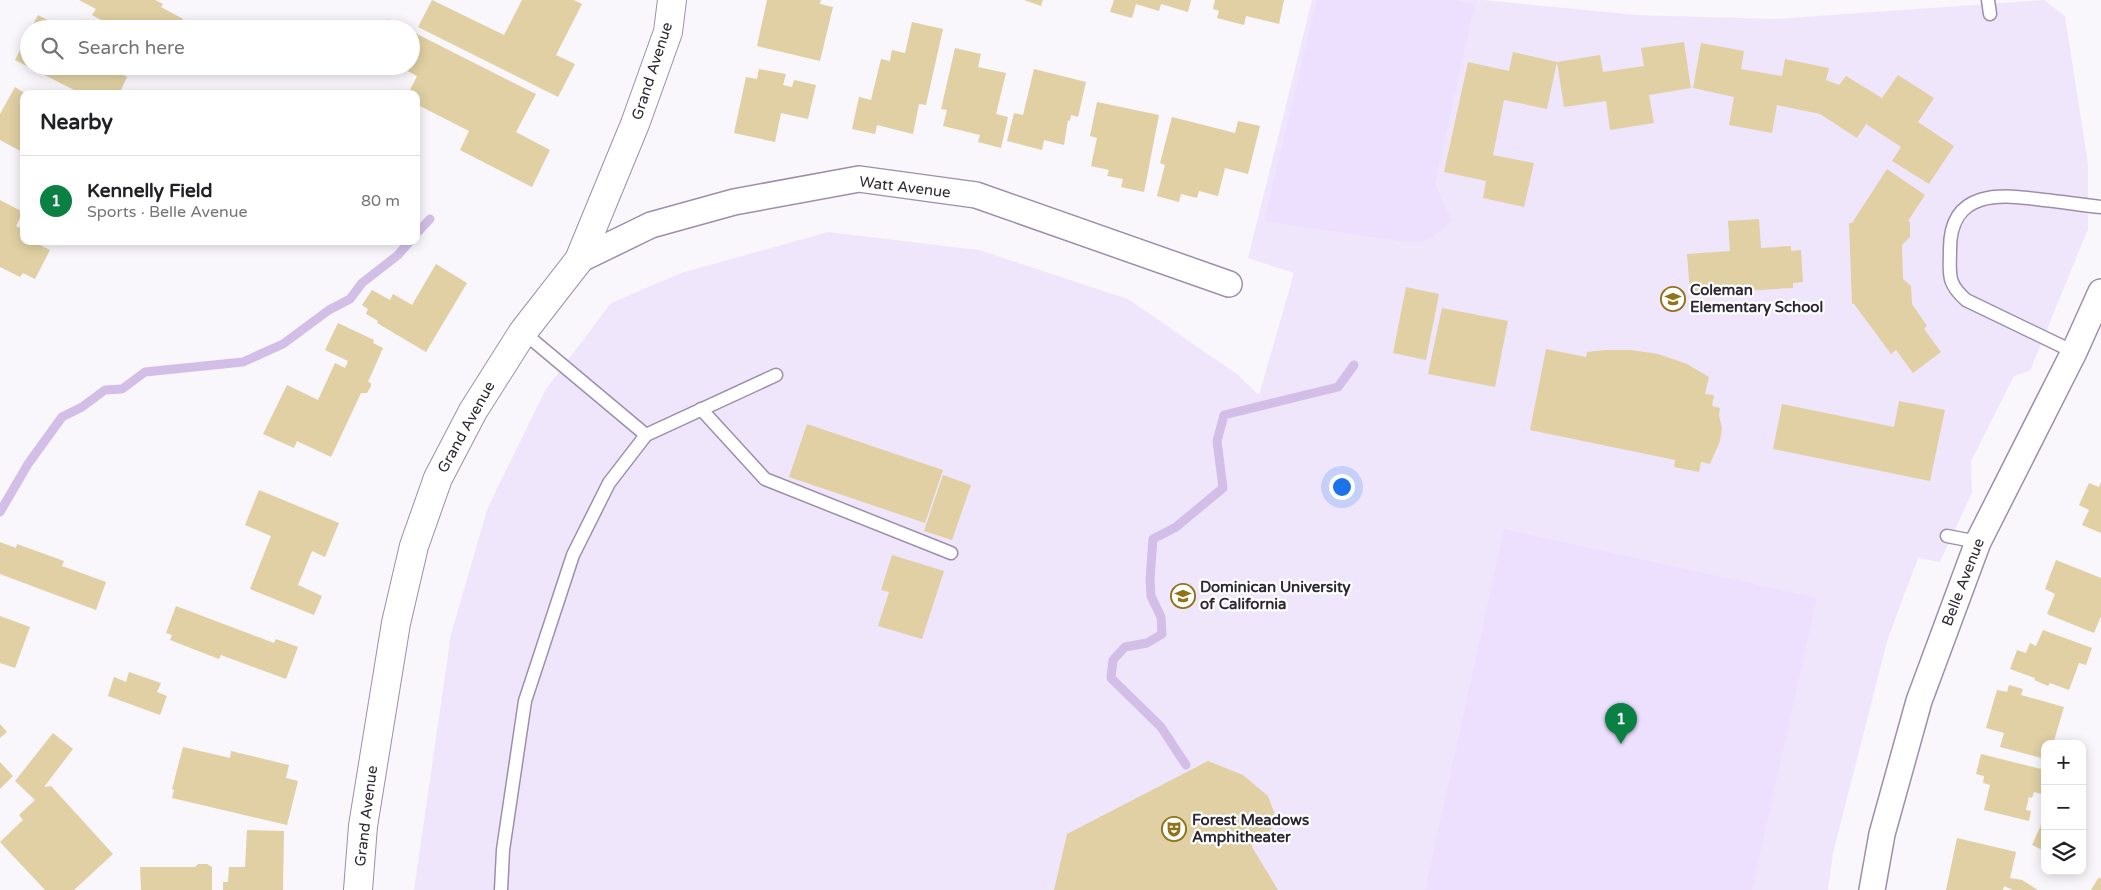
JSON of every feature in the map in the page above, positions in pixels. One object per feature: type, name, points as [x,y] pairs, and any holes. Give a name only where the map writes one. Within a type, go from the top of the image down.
[{"type":"street","name":"Grand Avenue","points":[[358,890],[363,826],[381,709],[396,623],[414,546],[438,478],[473,411],[522,332],[579,260],[635,124],[668,32],[672,0]]},
{"type":"street","name":"Watt Avenue","points":[[579,260],[651,225],[734,202],[859,179],[976,195],[1230,284]]},
{"type":"street","name":"Belle Avenue","points":[[1872,890],[1882,834],[1918,701],[1978,542],[2074,352],[2101,292]]},
{"type":"lane","points":[[1988,0],[1990,14]]},
{"type":"lane","points":[[2074,352],[1966,300],[1955,290],[1950,278],[1950,232],[1960,213],[1972,204],[1991,196],[2009,195],[2101,207]]},
{"type":"lane","points":[[522,332],[646,435]]},
{"type":"lane","points":[[501,890],[503,850],[525,700],[572,555],[608,483],[646,435],[776,375]]},
{"type":"lane","points":[[701,410],[765,479],[951,553]]},
{"type":"lane","points":[[1947,536],[1978,542]]},
{"type":"shaded area","name":"Dominican University of California","points":[[1312,0],[1484,0],[1636,15],[1774,19],[2044,0],[2065,16],[2088,164],[2088,229],[2030,371],[2014,376],[1971,461],[1972,493],[1940,562],[1918,558],[1888,638],[1833,853],[1828,890],[414,890],[451,634],[488,507],[546,389],[611,303],[681,273],[828,232],[979,250],[1128,299],[1237,374],[1259,395],[1294,273],[1248,258]]},
{"type":"shaded area","points":[[1317,0],[1456,0],[1475,4],[1435,183],[1452,221],[1433,237],[1417,242],[1399,241],[1264,221]]},
{"type":"shaded area","points":[[1504,529],[1817,598],[1752,890],[1425,890]]},
{"type":"building","points":[[79,0],[155,0],[163,4],[161,7],[183,19],[101,20],[92,15],[96,9]]},
{"type":"building","points":[[432,0],[504,35],[522,0],[574,0],[582,4],[556,55],[575,64],[558,97],[420,28],[420,23]]},
{"type":"building","points":[[767,0],[821,0],[820,4],[833,7],[820,61],[757,46]]},
{"type":"building","points":[[1024,0],[1043,0],[1041,6]]},
{"type":"building","points":[[1114,0],[1191,0],[1188,12],[1161,4],[1159,11],[1136,4],[1132,18],[1110,12]]},
{"type":"building","points":[[1215,0],[1284,0],[1279,24],[1246,16],[1244,25],[1217,18],[1219,11],[1213,9]]},
{"type":"building","points":[[38,15],[48,20],[36,20]]},
{"type":"building","points":[[912,22],[943,29],[926,105],[919,104],[913,134],[877,125],[875,134],[852,129],[859,97],[871,100],[881,59],[890,61],[892,50],[905,53]]},
{"type":"building","points":[[420,36],[536,94],[516,132],[550,150],[532,187],[460,150],[469,131],[420,106],[420,90],[410,90],[417,76],[415,75],[420,75]]},
{"type":"building","points":[[1684,42],[1691,88],[1649,95],[1654,123],[1610,130],[1606,101],[1564,107],[1557,62],[1600,55],[1603,72],[1644,66],[1641,48]]},
{"type":"building","points":[[1701,43],[1744,51],[1741,69],[1782,76],[1785,59],[1829,68],[1826,80],[1839,85],[1846,76],[1882,98],[1898,75],[1934,98],[1918,122],[1954,146],[1929,184],[1892,161],[1901,147],[1866,124],[1857,138],[1820,114],[1777,105],[1772,133],[1729,125],[1734,97],[1693,88]]},
{"type":"building","points":[[955,48],[981,54],[978,67],[1006,73],[996,114],[1008,117],[1001,148],[978,142],[980,135],[943,126],[947,110],[941,109]]},
{"type":"building","points":[[20,50],[20,63],[15,60]]},
{"type":"building","points":[[1513,52],[1557,62],[1547,109],[1504,100],[1493,155],[1534,163],[1524,207],[1483,198],[1486,181],[1444,172],[1468,62],[1509,71]]},
{"type":"building","points":[[759,69],[786,74],[783,85],[792,87],[794,80],[816,85],[808,119],[781,113],[775,142],[734,133],[746,77],[757,79]]},
{"type":"building","points":[[1034,69],[1086,82],[1078,117],[1071,115],[1070,121],[1068,120],[1064,145],[1044,140],[1042,150],[1007,141],[1014,113],[1023,115]]},
{"type":"building","points":[[45,75],[123,75],[127,77],[121,90],[74,90]]},
{"type":"building","points":[[15,87],[20,90],[20,151],[0,140],[0,114]]},
{"type":"building","points":[[1097,102],[1159,115],[1144,192],[1121,187],[1123,179],[1107,176],[1109,170],[1091,166],[1097,138],[1090,136]]},
{"type":"building","points":[[1172,117],[1235,133],[1238,121],[1260,126],[1248,174],[1225,168],[1218,196],[1199,191],[1197,198],[1181,194],[1179,202],[1157,196],[1165,165],[1160,163]]},
{"type":"building","points":[[1887,169],[1925,195],[1908,221],[1910,222],[1910,237],[1902,245],[1903,279],[1911,286],[1912,304],[1927,326],[1924,329],[1941,352],[1913,373],[1896,350],[1891,354],[1854,304],[1852,304],[1849,223],[1852,223]]},
{"type":"building","points":[[0,200],[20,210],[20,218],[16,226],[20,228],[20,245],[40,245],[50,250],[35,279],[23,273],[20,277],[0,267]]},
{"type":"building","points":[[1759,219],[1761,248],[1791,246],[1791,251],[1801,250],[1803,282],[1793,283],[1793,288],[1690,294],[1687,254],[1730,251],[1728,221]]},
{"type":"building","points":[[436,264],[467,283],[426,352],[377,323],[378,321],[366,314],[368,309],[362,305],[372,290],[390,300],[393,294],[412,305]]},
{"type":"building","points":[[1406,287],[1439,294],[1426,360],[1393,353]]},
{"type":"building","points":[[1442,308],[1508,321],[1495,387],[1428,374]]},
{"type":"building","points":[[338,323],[374,340],[373,343],[383,348],[368,382],[371,383],[371,386],[367,393],[361,393],[331,457],[297,441],[294,448],[263,434],[287,385],[318,400],[335,363],[345,368],[348,361],[325,350]]},
{"type":"building","points":[[1546,349],[1586,357],[1587,352],[1605,350],[1631,350],[1658,354],[1687,364],[1709,377],[1705,394],[1714,395],[1712,406],[1720,408],[1719,415],[1722,428],[1720,441],[1710,464],[1701,462],[1699,472],[1674,467],[1675,460],[1530,430]]},
{"type":"building","points":[[1899,401],[1945,410],[1930,481],[1773,449],[1782,404],[1894,427]]},
{"type":"building","points":[[807,424],[943,470],[925,523],[789,477]]},
{"type":"building","points":[[943,475],[971,485],[952,540],[924,531]]},
{"type":"building","points":[[2101,482],[2101,533],[2082,525],[2089,510],[2079,505],[2089,483],[2099,487]]},
{"type":"building","points":[[259,490],[339,523],[325,557],[312,551],[298,585],[322,596],[314,615],[250,589],[271,536],[245,525]]},
{"type":"building","points":[[0,542],[16,548],[17,544],[64,561],[62,566],[106,582],[96,610],[0,574]]},
{"type":"building","points":[[892,555],[944,571],[922,639],[878,626],[889,592],[881,590]]},
{"type":"building","points":[[2056,560],[2101,578],[2101,616],[2094,633],[2047,614],[2055,594],[2045,589]]},
{"type":"building","points":[[176,606],[274,643],[276,639],[298,647],[286,679],[221,655],[219,659],[170,640],[172,635],[166,633]]},
{"type":"building","points":[[0,616],[30,627],[15,668],[0,663]]},
{"type":"building","points":[[2043,630],[2092,648],[2086,665],[2079,663],[2069,690],[2050,683],[2048,686],[2034,680],[2035,678],[2010,669],[2017,650],[2026,653],[2030,643],[2036,646]]},
{"type":"building","points":[[129,672],[161,683],[157,692],[167,696],[160,715],[108,696],[114,677],[126,682]]},
{"type":"building","points":[[2009,685],[2023,689],[2021,695],[2064,707],[2054,740],[2041,740],[2041,758],[2000,747],[2004,733],[1986,728],[1997,690],[2007,692]]},
{"type":"building","points":[[0,724],[7,732],[0,738]]},
{"type":"building","points":[[53,733],[73,749],[44,787],[51,786],[113,854],[74,890],[45,890],[0,842],[23,820],[19,815],[35,800],[15,781]]},
{"type":"building","points":[[183,747],[230,758],[231,751],[289,765],[286,778],[298,781],[287,825],[172,798],[174,790],[172,789]]},
{"type":"building","points":[[1981,754],[2041,769],[2041,794],[2034,792],[2032,798],[2029,797],[2026,810],[2031,811],[2029,821],[1984,810],[1990,785],[1983,783],[1984,776],[1976,774]]},
{"type":"building","name":"Forest Meadows Amphitheater","points":[[1208,761],[1243,775],[1268,796],[1274,812],[1274,825],[1268,833],[1252,835],[1252,847],[1278,890],[1054,890],[1067,834]]},
{"type":"building","points":[[0,762],[13,776],[0,789]]},
{"type":"building","points":[[2041,825],[2041,849],[2032,845]]},
{"type":"building","points":[[247,830],[284,831],[283,890],[223,890],[223,882],[228,882],[229,867],[245,867]]},
{"type":"building","points":[[1957,838],[2016,852],[2010,878],[2022,880],[2038,890],[2013,890],[2004,886],[2003,890],[1946,890]]},
{"type":"building","points":[[198,864],[207,864],[212,867],[212,890],[141,890],[140,867],[195,867]]},
{"type":"building","points":[[2099,877],[2101,879],[2101,890],[2091,890]]},
{"type":"waterway","points":[[420,230],[430,219]]},
{"type":"waterway","points":[[0,512],[28,464],[62,417],[82,407],[105,390],[122,389],[145,372],[243,362],[283,344],[329,310],[350,299],[362,283],[398,255],[407,245]]},
{"type":"waterway","points":[[1186,765],[1161,727],[1111,678],[1113,660],[1125,647],[1147,643],[1162,634],[1161,617],[1151,596],[1150,579],[1153,539],[1176,527],[1223,488],[1217,441],[1224,415],[1338,387],[1354,365]]},
{"type":"place","name":"Coleman Elementary School","points":[[1673,299]]},
{"type":"place","name":"Dominican University of California","points":[[1183,596]]},
{"type":"place","name":"Kennelly Field","points":[[1621,744]]},
{"type":"place","name":"Forest Meadows Amphitheater","points":[[1174,829]]}]
